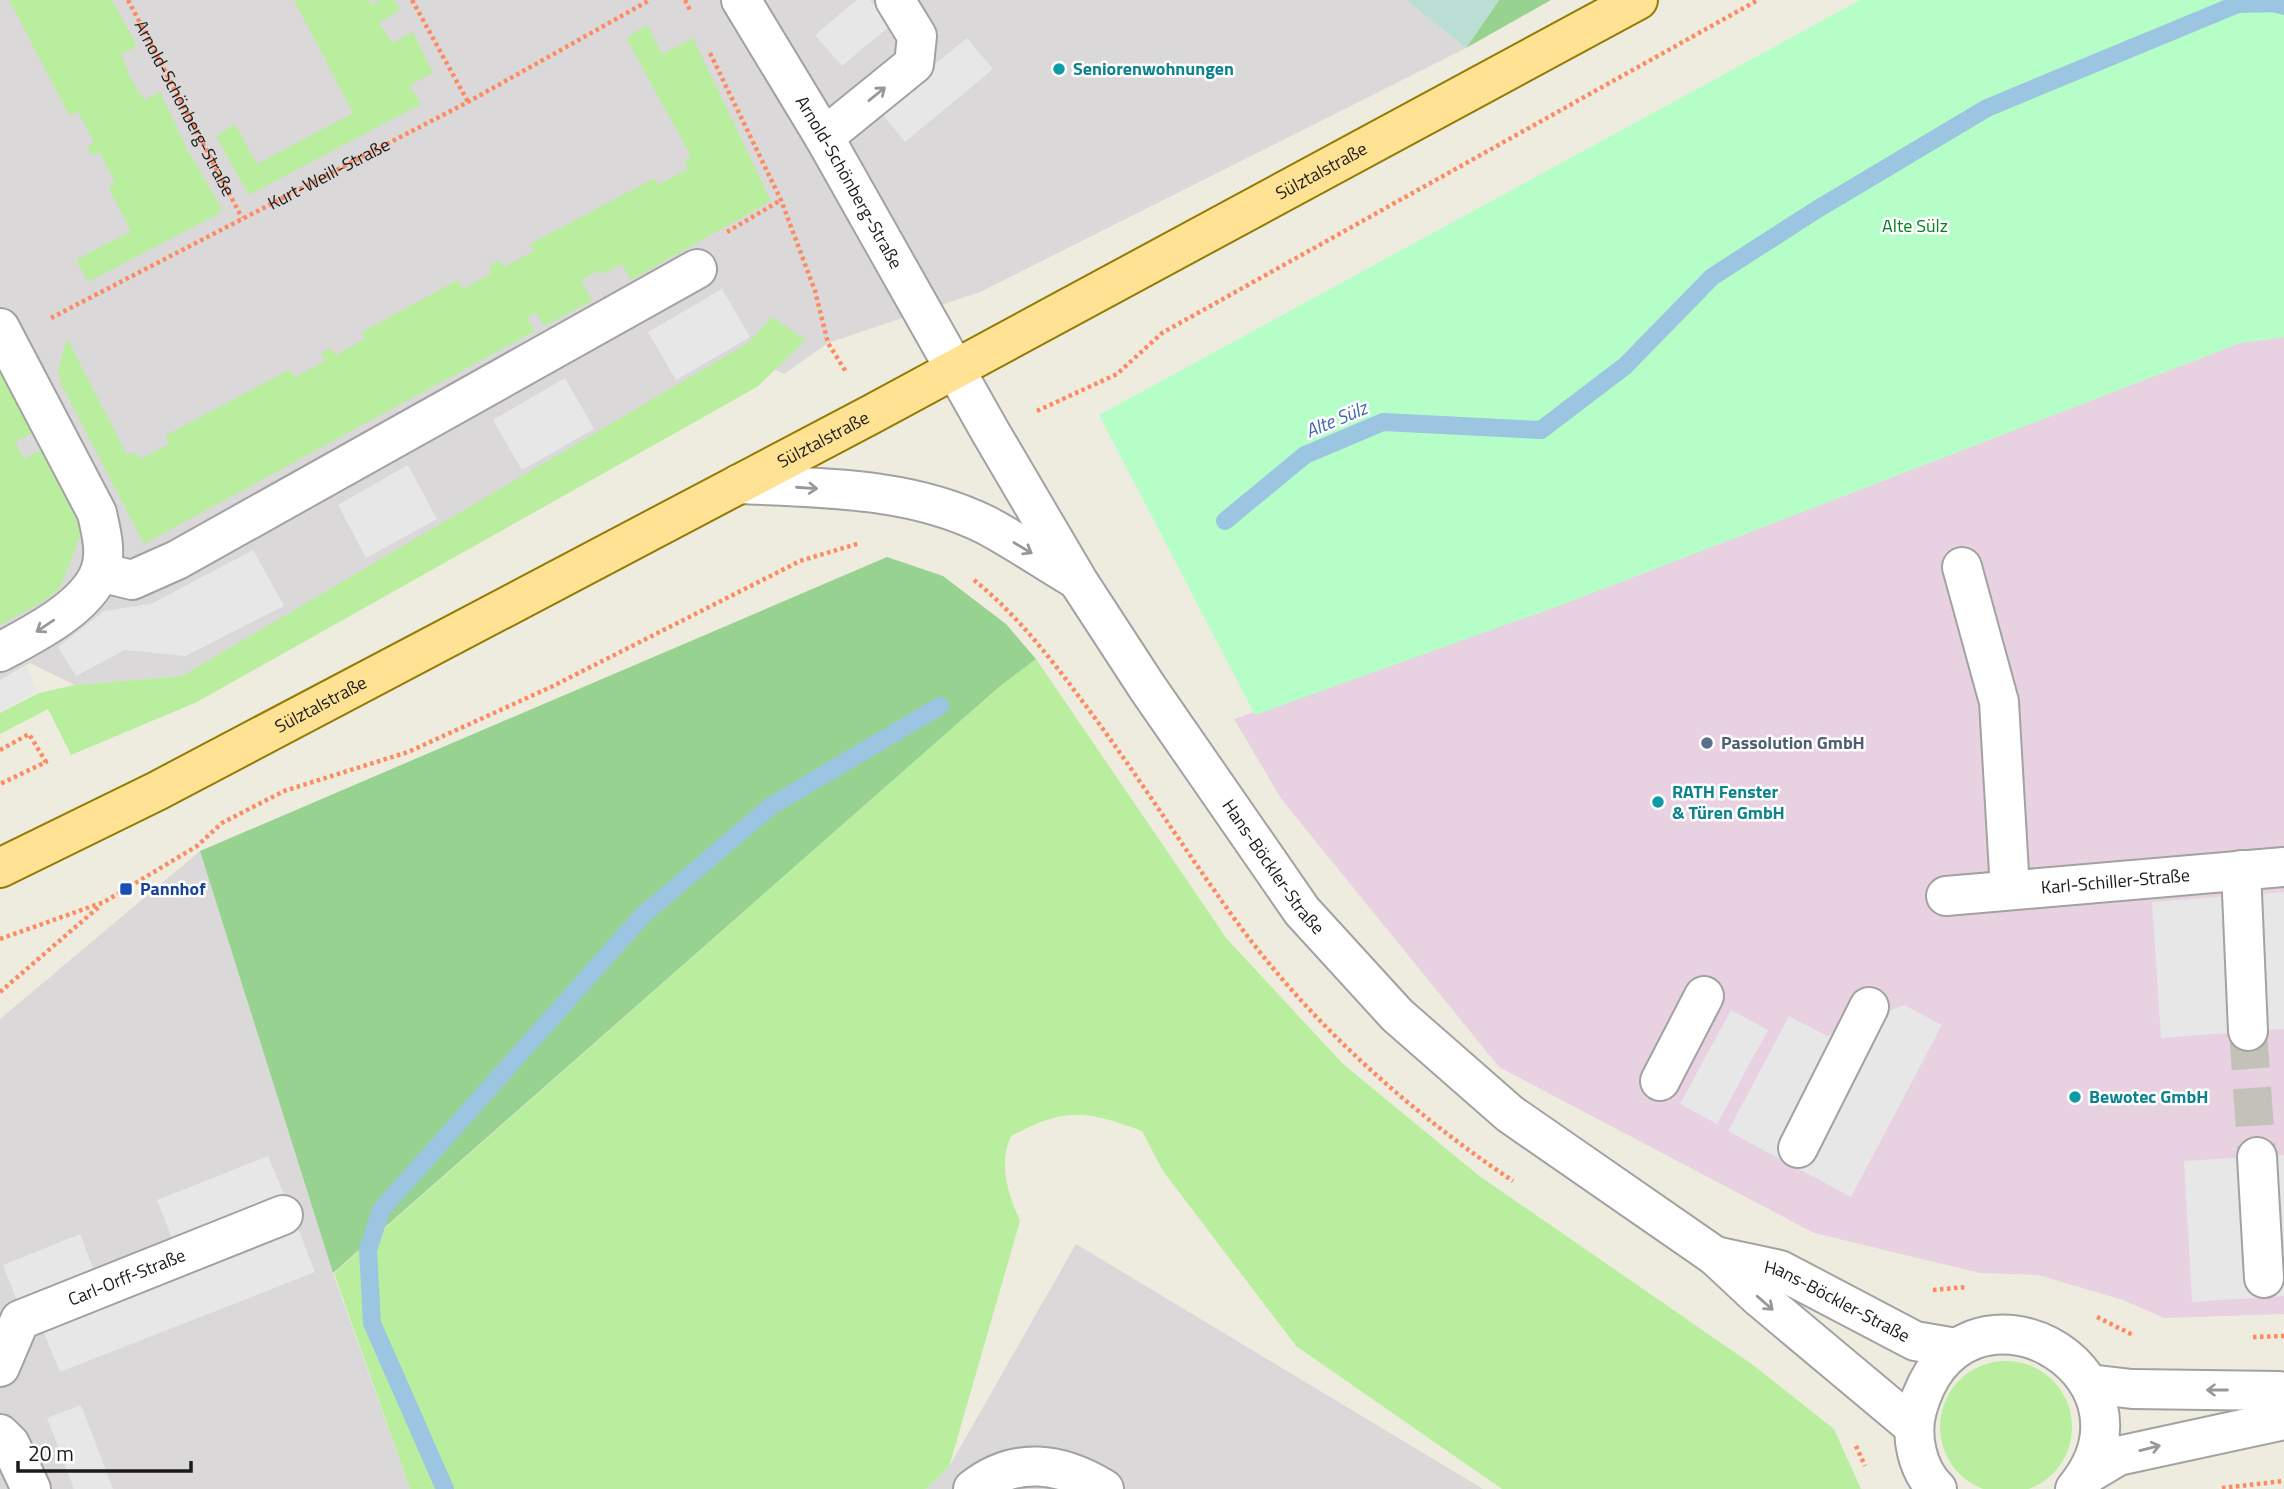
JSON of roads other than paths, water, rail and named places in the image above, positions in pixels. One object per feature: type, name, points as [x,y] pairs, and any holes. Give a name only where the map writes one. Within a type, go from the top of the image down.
[{"type":"main road","name":"Sülztalstraße","points":[[0,868],[157,791],[739,484],[1638,0]]},
{"type":"street","points":[[824,137],[914,64],[917,36],[895,0]]},
{"type":"street","name":"Arnold-Schönberg-Straße","points":[[744,1],[954,367]]},
{"type":"street","points":[[93,583],[132,580],[177,560],[697,270]]},
{"type":"street","points":[[0,652],[45,628],[93,583],[104,545],[97,513],[3,335]]},
{"type":"street","name":"Hans-Böckler-Straße","points":[[954,367],[1079,581],[1147,687],[1302,911],[1397,1015],[1510,1114],[1715,1256],[1760,1298],[1913,1426]]},
{"type":"street","points":[[739,484],[863,492],[909,498],[985,525],[1079,581]]},
{"type":"street","points":[[1962,568],[1999,702],[2010,890]]},
{"type":"street","name":"Karl-Schiller-Straße","points":[[1946,896],[2284,867]]},
{"type":"street","points":[[2241,870],[2248,1031]]},
{"type":"street","points":[[1660,1081],[1704,996]]},
{"type":"street","points":[[1798,1148],[1869,1007]]},
{"type":"street","points":[[2257,1157],[2264,1278]]},
{"type":"street","name":"Carl-Orff-Straße","points":[[0,1367],[20,1320],[283,1215]]},
{"type":"street","name":"Hans-Böckler-Straße","points":[[1715,1256],[1780,1270],[1915,1341],[1956,1348]]},
{"type":"street","points":[[1937,1489],[1918,1456],[1913,1426],[1925,1381],[1956,1348],[1985,1336],[2016,1334],[2046,1342],[2071,1360],[2089,1384],[2099,1414],[2098,1445],[2081,1481]]},
{"type":"street","points":[[2089,1384],[2132,1389],[2279,1391],[2284,1394]]},
{"type":"street","points":[[2081,1481],[2118,1456],[2284,1420]]},
{"type":"street","points":[[0,1434],[10,1444],[30,1489]]},
{"type":"street","points":[[973,1489],[991,1475],[1027,1464],[1084,1477],[1104,1489]]},
{"type":"waterway","name":"Alte Sülz","points":[[1225,521],[1305,455],[1383,422],[1541,430],[1625,366],[1712,277],[1816,210],[1987,108],[2238,4],[2284,3]]},
{"type":"waterway","points":[[445,1489],[372,1323],[368,1250],[381,1210],[643,915],[771,806],[940,706]]},
{"type":"tunnel","points":[[2248,1031],[2257,1157]]},
{"type":"place","name":"Seniorenwohnungen","points":[[1059,69]]},
{"type":"place","name":"Passolution GmbH","points":[[1707,743]]},
{"type":"place","name":"RATH Fenster & Türen GmbH","points":[[1658,802]]},
{"type":"place","name":"Pannhof","points":[[126,889]]},
{"type":"place","name":"Bewotec GmbH","points":[[2075,1097]]}]
